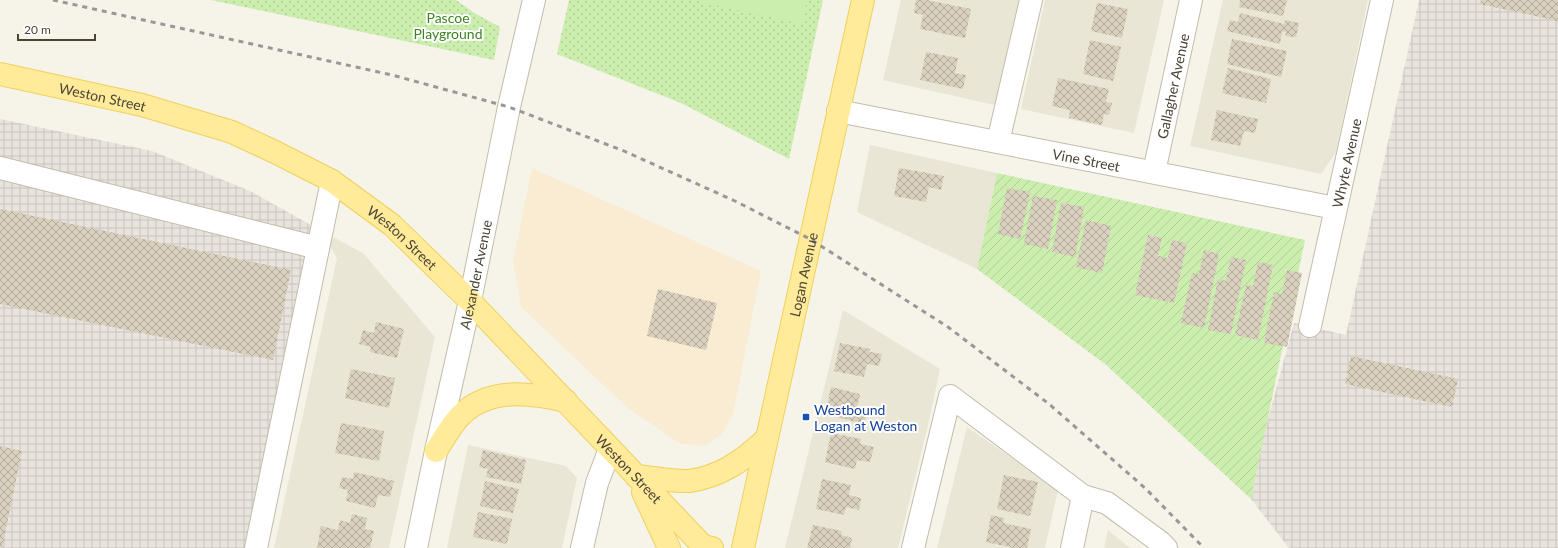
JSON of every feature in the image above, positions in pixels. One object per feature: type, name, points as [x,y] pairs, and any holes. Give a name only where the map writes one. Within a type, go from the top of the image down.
[{"type":"main road","name":"Logan Avenue","points":[[743,548],[863,0]]},
{"type":"main road","name":"Weston Street","points":[[0,74],[142,105],[225,130],[276,152],[332,181],[392,225],[470,301],[703,546],[712,548]]},
{"type":"main road","points":[[436,451],[459,416],[469,408],[485,400],[516,393],[566,401]]},
{"type":"main road","points":[[636,476],[687,481],[703,478],[733,466],[748,456],[766,439]]},
{"type":"main road","points":[[636,476],[669,548]]},
{"type":"street","points":[[998,142],[1030,0]]},
{"type":"street","name":"Gallagher Avenue","points":[[1154,172],[1191,0]]},
{"type":"street","name":"Whyte Avenue","points":[[1310,326],[1382,0]]},
{"type":"street","name":"Alexander Avenue","points":[[416,548],[470,301],[530,1]]},
{"type":"street","name":"Vine Street","points":[[838,111],[1335,208]]},
{"type":"street","points":[[0,168],[318,248]]},
{"type":"street","points":[[256,548],[332,181]]},
{"type":"street","points":[[914,548],[950,396],[1083,496],[1107,503],[1166,548]]},
{"type":"street","points":[[582,548],[597,483],[610,449]]},
{"type":"street","points":[[1072,548],[1083,496]]},
{"type":"shaded area","points":[[901,0],[1019,0],[995,105],[883,80]]},
{"type":"shaded area","points":[[1045,0],[1164,0],[1134,133],[1021,109]]},
{"type":"shaded area","points":[[1223,0],[1368,0],[1336,152],[1321,174],[1190,146]]},
{"type":"shaded area","points":[[1419,0],[1558,0],[1558,548],[1289,548],[1251,499],[1264,434],[1294,323],[1346,335]]},
{"type":"shaded area","points":[[0,119],[152,151],[250,191],[318,229],[248,548],[0,548]]},
{"type":"shaded area","points":[[870,145],[997,173],[977,269],[857,212]]},
{"type":"shaded area","points":[[532,168],[761,271],[733,414],[722,434],[704,446],[679,443],[628,408],[521,307],[513,262]]},
{"type":"shaded area","points":[[318,229],[363,253],[435,337],[389,548],[274,548],[337,258]]},
{"type":"shaded area","points":[[843,310],[940,369],[929,421],[898,548],[785,548]]},
{"type":"shaded area","points":[[967,427],[1058,490],[1045,548],[937,548]]},
{"type":"shaded area","points":[[468,445],[566,466],[577,478],[562,548],[447,548]]},
{"type":"shaded area","points":[[1108,530],[1130,548],[1104,548]]},
{"type":"green space","name":"Pascoe Playground","points":[[211,0],[456,0],[476,14],[500,27],[494,60]]},
{"type":"green space","points":[[569,0],[823,0],[789,159],[681,103],[557,54]]},
{"type":"green space","points":[[692,0],[807,0],[802,24]]},
{"type":"green space","points":[[997,173],[1305,240],[1251,499],[1105,364],[977,269]]},
{"type":"building","points":[[916,0],[927,0],[971,9],[965,38],[920,29],[923,15],[914,13]]},
{"type":"building","points":[[1240,0],[1287,0],[1283,16],[1239,7]]},
{"type":"building","points":[[1481,0],[1558,0],[1558,21],[1480,4]]},
{"type":"building","points":[[1097,3],[1128,9],[1122,38],[1091,31]]},
{"type":"building","points":[[1240,13],[1284,24],[1285,20],[1299,23],[1296,37],[1285,36],[1286,32],[1282,31],[1280,44],[1227,31],[1230,20],[1238,22]]},
{"type":"building","points":[[1232,39],[1287,51],[1281,77],[1227,64]]},
{"type":"building","points":[[1090,40],[1121,47],[1113,81],[1083,74]]},
{"type":"building","points":[[926,52],[958,58],[955,73],[966,75],[963,89],[920,80]]},
{"type":"building","points":[[1228,68],[1271,79],[1266,103],[1222,93]]},
{"type":"building","points":[[1058,78],[1109,89],[1106,102],[1112,103],[1109,115],[1104,114],[1102,125],[1069,118],[1070,110],[1052,106]]},
{"type":"building","points":[[1217,110],[1258,119],[1255,133],[1244,131],[1240,146],[1211,140]]},
{"type":"building","points":[[899,168],[944,176],[941,190],[929,187],[926,202],[894,196]]},
{"type":"building","points":[[1007,188],[1030,192],[1020,239],[998,234]]},
{"type":"building","points":[[1033,196],[1057,200],[1048,249],[1024,244]]},
{"type":"building","points":[[1061,203],[1084,207],[1075,257],[1052,252]]},
{"type":"building","points":[[0,209],[291,270],[273,360],[0,304]]},
{"type":"building","points":[[1086,220],[1111,226],[1102,273],[1076,267]]},
{"type":"building","points":[[1148,235],[1162,238],[1158,256],[1168,258],[1172,240],[1187,243],[1174,303],[1135,295]]},
{"type":"building","points":[[1204,250],[1219,254],[1204,328],[1181,323],[1192,273],[1199,274]]},
{"type":"building","points":[[1231,257],[1246,260],[1231,334],[1208,330],[1218,279],[1226,281]]},
{"type":"building","points":[[1258,262],[1273,265],[1258,340],[1235,335],[1246,285],[1253,286]]},
{"type":"building","points":[[1287,270],[1302,273],[1287,347],[1264,343],[1274,292],[1282,294]]},
{"type":"building","points":[[658,289],[717,303],[706,350],[647,336]]},
{"type":"building","points":[[376,322],[404,329],[397,358],[370,352],[371,347],[359,344],[363,330],[374,333]]},
{"type":"building","points":[[840,343],[870,349],[870,352],[882,354],[879,366],[867,364],[864,377],[834,371]]},
{"type":"building","points":[[1351,356],[1458,379],[1452,407],[1345,384]]},
{"type":"building","points":[[351,369],[395,378],[389,408],[345,398]]},
{"type":"building","points":[[831,387],[860,394],[857,408],[867,411],[864,424],[825,414]]},
{"type":"building","points":[[341,423],[384,431],[379,461],[335,453]]},
{"type":"building","points":[[831,433],[861,439],[860,444],[874,447],[870,462],[857,460],[855,469],[825,462]]},
{"type":"building","points":[[0,446],[22,451],[2,548],[0,548]]},
{"type":"building","points":[[483,450],[526,460],[521,484],[486,477],[488,469],[479,467]]},
{"type":"building","points":[[354,472],[394,481],[390,497],[378,495],[375,508],[346,501],[348,490],[339,488],[342,477],[353,479]]},
{"type":"building","points":[[1004,475],[1038,482],[1030,516],[997,509]]},
{"type":"building","points":[[822,479],[851,485],[849,495],[861,498],[859,510],[846,507],[844,515],[816,509]]},
{"type":"building","points":[[485,481],[519,489],[513,513],[480,506]]},
{"type":"building","points":[[478,512],[512,519],[507,544],[473,537]]},
{"type":"building","points":[[352,514],[367,518],[365,529],[374,531],[370,548],[317,548],[321,526],[338,530],[340,520],[350,523]]},
{"type":"building","points":[[991,515],[1004,518],[1003,523],[1031,529],[1027,548],[1014,548],[986,542]]},
{"type":"building","points":[[813,525],[842,531],[841,535],[852,538],[850,548],[807,548]]},
{"type":"railway","points":[[53,0],[392,75],[509,107],[624,151],[735,201],[810,239],[948,327],[1049,404],[1145,488],[1204,548]]},
{"type":"place","name":"Westbound Logan at Weston","points":[[806,417]]}]
